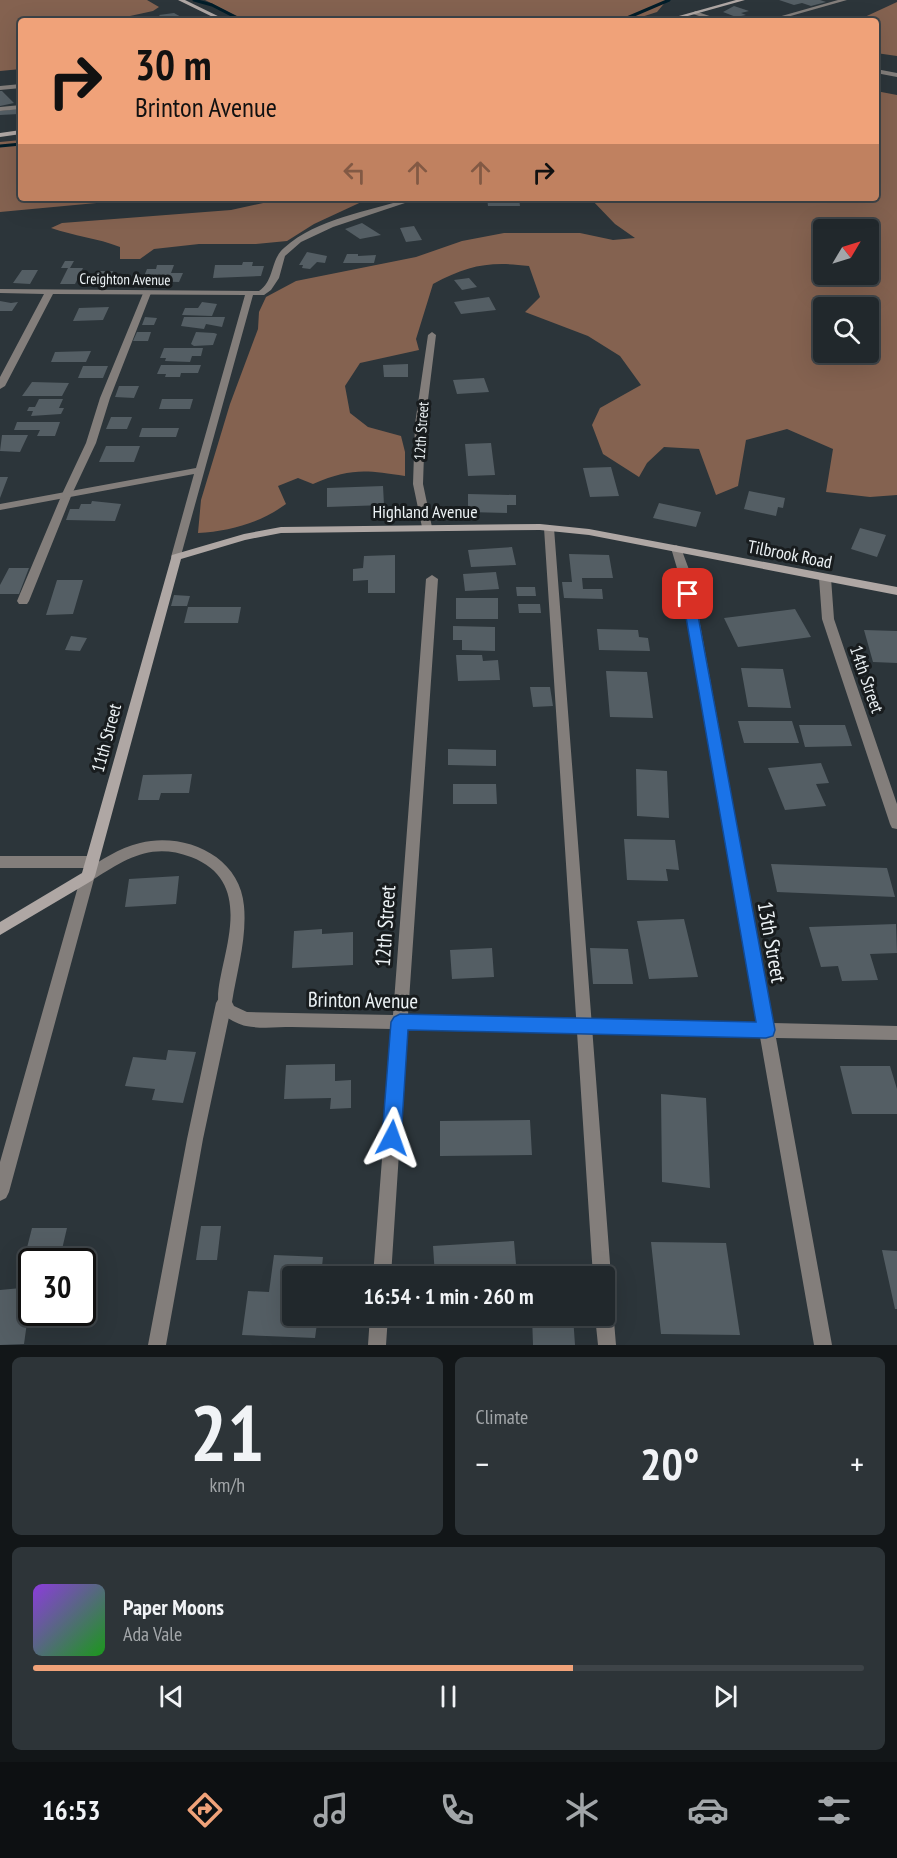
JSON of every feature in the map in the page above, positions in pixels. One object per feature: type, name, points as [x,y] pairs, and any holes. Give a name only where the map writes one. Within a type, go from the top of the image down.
[{"type":"street","points":[[181,0],[219,18]]},
{"type":"street","points":[[676,18],[742,0]]},
{"type":"street","points":[[778,18],[844,0]]},
{"type":"street","points":[[695,13],[710,18]]},
{"type":"street","points":[[879,72],[897,75]]},
{"type":"street","points":[[0,88],[18,86]]},
{"type":"street","points":[[0,109],[18,107]]},
{"type":"street","points":[[0,135],[18,132]]},
{"type":"street","points":[[249,294],[261,293],[270,288],[284,252],[300,240],[329,227],[407,201]]},
{"type":"street","name":"Creighton Avenue","points":[[0,291],[249,294]]},
{"type":"street","points":[[0,386],[50,291]]},
{"type":"street","points":[[23,601],[67,494],[91,443],[105,398],[147,293]]},
{"type":"street","name":"11th Street","points":[[0,1192],[249,294]]},
{"type":"street","name":"12th Street","points":[[427,527],[418,484],[420,424],[432,335]]},
{"type":"street","points":[[0,507],[200,470]]},
{"type":"street","name":"Highland Avenue","points":[[176,557],[244,537],[280,530],[427,527],[549,528],[589,532],[676,548]]},
{"type":"street","points":[[549,528],[601,1266]]},
{"type":"street","name":"Tilbrook Road","points":[[676,548],[897,591]]},
{"type":"street","name":"13th Street","points":[[676,548],[685,575],[823,1345]]},
{"type":"street","name":"14th Street","points":[[825,578],[828,619],[897,824]]},
{"type":"street","name":"12th Street","points":[[383,1266],[432,579]]},
{"type":"street","points":[[0,929],[90,869],[127,853],[162,846],[185,849],[205,856],[221,867],[231,879],[238,912],[224,1003],[195,1139],[157,1345]]},
{"type":"street","points":[[0,862],[90,869]]},
{"type":"street","name":"Brinton Avenue","points":[[224,1003],[229,1011],[246,1019],[897,1033]]},
{"type":"street","points":[[377,1345],[378,1326]]},
{"type":"street","points":[[605,1326],[607,1345]]},
{"type":"shaded area","points":[[0,0],[147,0],[159,7],[153,11],[130,16],[131,18],[18,18],[18,69],[0,71]]},
{"type":"shaded area","points":[[205,0],[667,0],[657,12],[638,18],[241,18]]},
{"type":"shaded area","points":[[897,2],[897,56],[879,53],[879,18],[862,18]]},
{"type":"shaded area","points":[[879,92],[897,95],[897,495],[870,497],[826,492],[833,449],[787,429],[746,440],[738,486],[716,495],[699,449],[664,447],[647,463],[639,477],[603,454],[592,425],[600,408],[641,385],[620,356],[588,336],[525,312],[540,297],[529,266],[491,264],[457,272],[433,284],[416,339],[419,350],[360,363],[345,386],[350,413],[368,427],[401,436],[405,452],[405,476],[358,472],[338,475],[313,484],[298,478],[278,486],[286,504],[276,511],[244,525],[198,533],[201,500],[230,404],[258,329],[259,312],[266,297],[296,281],[416,257],[462,241],[504,233],[580,233],[613,240],[635,238],[615,224],[593,201],[879,201]]},
{"type":"shaded area","points":[[18,140],[18,201],[118,201],[0,212],[0,142]]},
{"type":"shaded area","points":[[272,201],[364,201],[314,224],[287,241],[256,244],[199,244],[154,249],[140,259],[120,259],[120,247],[51,228],[62,223],[231,210]]},
{"type":"building","points":[[779,0],[826,2],[811,6],[802,3],[794,5]]},
{"type":"building","points":[[734,6],[749,11],[741,13],[746,15],[736,17],[723,12]]},
{"type":"building","points":[[174,13],[183,18],[162,18],[159,15]]},
{"type":"building","points":[[0,91],[2,91],[14,103],[0,106]]},
{"type":"building","points":[[18,109],[18,114],[0,115],[0,111]]},
{"type":"building","points":[[487,201],[519,201],[520,206],[488,206]]},
{"type":"building","points":[[362,223],[381,235],[360,239],[345,229]]},
{"type":"building","points":[[414,226],[422,240],[406,242],[400,228]]},
{"type":"building","points":[[307,252],[327,256],[325,263],[317,262],[310,269],[302,268],[303,265],[299,265]]},
{"type":"building","points":[[347,254],[376,255],[374,263],[343,263]]},
{"type":"building","points":[[65,261],[74,261],[70,268],[83,268],[75,284],[60,284],[68,268],[61,268]]},
{"type":"building","points":[[243,262],[253,262],[252,266],[264,266],[261,276],[213,278],[215,265],[242,265]]},
{"type":"building","points":[[157,265],[174,265],[171,273],[183,273],[179,282],[142,281],[147,269],[156,269]]},
{"type":"building","points":[[22,270],[38,270],[30,284],[13,283]]},
{"type":"building","points":[[99,271],[113,271],[107,283],[93,283]]},
{"type":"building","points":[[469,278],[477,287],[462,290],[454,280]]},
{"type":"building","points":[[489,297],[496,310],[461,314],[454,302]]},
{"type":"building","points":[[0,301],[18,302],[12,311],[0,311]]},
{"type":"building","points":[[202,302],[217,304],[212,316],[182,315],[185,308],[198,308]]},
{"type":"building","points":[[109,307],[103,320],[73,321],[79,308]]},
{"type":"building","points":[[145,317],[157,318],[154,325],[142,325]]},
{"type":"building","points":[[184,317],[225,317],[222,327],[206,324],[204,329],[181,326]]},
{"type":"building","points":[[137,332],[151,332],[148,341],[133,341]]},
{"type":"building","points":[[196,332],[217,334],[213,345],[194,346],[191,344]]},
{"type":"building","points":[[164,348],[203,348],[201,356],[192,356],[190,362],[165,361],[166,358],[160,358]]},
{"type":"building","points":[[91,351],[86,362],[51,362],[55,352]]},
{"type":"building","points":[[408,364],[408,377],[384,377],[383,365]]},
{"type":"building","points":[[161,365],[201,365],[198,373],[181,373],[180,377],[165,377],[166,374],[157,374]]},
{"type":"building","points":[[83,366],[108,366],[103,378],[78,378]]},
{"type":"building","points":[[484,378],[489,392],[457,394],[453,380]]},
{"type":"building","points":[[32,382],[69,383],[62,396],[22,396]]},
{"type":"building","points":[[119,386],[139,386],[134,398],[115,397]]},
{"type":"building","points":[[39,399],[63,399],[59,408],[64,408],[61,414],[31,416],[33,411],[27,411],[29,407],[35,407]]},
{"type":"building","points":[[162,399],[193,399],[190,409],[159,409]]},
{"type":"building","points":[[111,417],[132,417],[127,429],[106,429]]},
{"type":"building","points":[[17,422],[60,422],[55,436],[37,436],[40,430],[14,430]]},
{"type":"building","points":[[142,428],[179,428],[176,437],[139,437]]},
{"type":"building","points":[[2,435],[28,435],[20,452],[0,451]]},
{"type":"building","points":[[491,443],[495,475],[468,476],[465,444]]},
{"type":"building","points":[[106,446],[140,446],[134,462],[99,462]]},
{"type":"building","points":[[611,467],[619,496],[590,497],[583,468]]},
{"type":"building","points":[[0,477],[8,477],[0,498]]},
{"type":"building","points":[[383,486],[384,505],[327,507],[327,488]]},
{"type":"building","points":[[749,491],[785,498],[783,508],[778,507],[776,516],[744,509]]},
{"type":"building","points":[[468,494],[516,495],[516,505],[507,505],[507,513],[468,512]]},
{"type":"building","points":[[92,501],[121,504],[115,521],[66,520],[70,509],[79,509],[81,504],[91,504]]},
{"type":"building","points":[[659,503],[701,512],[696,527],[653,518]]},
{"type":"building","points":[[860,528],[886,535],[877,557],[851,549]]},
{"type":"building","points":[[512,547],[516,565],[471,567],[468,550]]},
{"type":"building","points":[[569,554],[609,555],[613,578],[582,578],[583,589],[602,589],[603,599],[564,598],[562,582],[572,582]]},
{"type":"building","points":[[395,555],[395,593],[368,593],[368,580],[353,581],[353,569],[363,568],[364,556]]},
{"type":"building","points":[[9,568],[29,568],[19,594],[0,594],[0,585]]},
{"type":"building","points":[[496,572],[499,589],[465,591],[463,574]]},
{"type":"building","points":[[57,580],[83,580],[73,614],[46,615]]},
{"type":"building","points":[[516,587],[535,587],[536,596],[517,596]]},
{"type":"building","points":[[174,595],[190,596],[187,606],[171,606]]},
{"type":"building","points":[[456,598],[498,598],[498,619],[456,619]]},
{"type":"building","points":[[518,604],[540,604],[541,613],[519,613]]},
{"type":"building","points":[[188,607],[241,607],[238,623],[184,623]]},
{"type":"building","points":[[795,609],[811,637],[738,647],[724,618]]},
{"type":"building","points":[[453,626],[495,627],[495,651],[462,650],[462,640],[453,640]]},
{"type":"building","points":[[597,629],[638,630],[639,637],[648,638],[650,651],[599,650]]},
{"type":"building","points":[[864,630],[897,631],[897,663],[873,662]]},
{"type":"building","points":[[71,636],[87,638],[80,651],[65,650]]},
{"type":"building","points":[[456,655],[482,655],[483,661],[498,660],[500,680],[458,681]]},
{"type":"building","points":[[741,668],[783,669],[791,708],[748,707]]},
{"type":"building","points":[[606,671],[647,672],[653,718],[610,717]]},
{"type":"building","points":[[530,687],[550,687],[553,706],[533,707]]},
{"type":"building","points":[[738,721],[792,721],[799,743],[744,743]]},
{"type":"building","points":[[799,725],[845,725],[852,746],[805,747]]},
{"type":"building","points":[[448,749],[496,750],[496,766],[448,765]]},
{"type":"building","points":[[821,763],[829,783],[816,784],[826,806],[785,810],[768,768]]},
{"type":"building","points":[[636,769],[667,771],[669,818],[637,816]]},
{"type":"building","points":[[192,774],[189,793],[161,793],[159,800],[138,800],[143,775]]},
{"type":"building","points":[[453,784],[496,784],[497,804],[453,804]]},
{"type":"building","points":[[624,839],[675,840],[679,870],[666,869],[668,881],[627,880]]},
{"type":"building","points":[[771,864],[887,868],[895,897],[777,892]]},
{"type":"building","points":[[179,876],[176,904],[125,907],[129,879]]},
{"type":"building","points":[[684,919],[698,977],[649,979],[637,921]]},
{"type":"building","points":[[896,924],[897,953],[870,954],[878,980],[842,981],[838,966],[821,967],[809,927]]},
{"type":"building","points":[[322,929],[322,934],[353,932],[353,965],[292,968],[294,931]]},
{"type":"building","points":[[492,948],[494,977],[452,979],[450,950]]},
{"type":"building","points":[[590,948],[628,949],[633,984],[593,984]]},
{"type":"building","points":[[168,1050],[196,1052],[183,1103],[152,1100],[155,1089],[125,1086],[133,1057],[166,1060]]},
{"type":"building","points":[[335,1064],[335,1081],[351,1080],[351,1108],[330,1109],[331,1098],[284,1099],[286,1065]]},
{"type":"building","points":[[840,1066],[890,1066],[897,1089],[897,1114],[852,1114]]},
{"type":"building","points":[[661,1094],[706,1098],[710,1188],[662,1182]]},
{"type":"building","points":[[530,1120],[532,1155],[440,1156],[440,1121]]},
{"type":"building","points":[[201,1226],[221,1226],[217,1260],[196,1260]]},
{"type":"building","points":[[32,1228],[67,1228],[62,1248],[27,1248]]},
{"type":"building","points":[[514,1241],[516,1266],[434,1266],[433,1246]]},
{"type":"building","points":[[651,1242],[726,1243],[740,1335],[661,1334]]},
{"type":"building","points":[[882,1250],[897,1251],[897,1309],[895,1309]]},
{"type":"building","points":[[274,1255],[323,1257],[322,1266],[282,1266],[282,1326],[317,1326],[315,1338],[242,1335],[248,1291],[269,1292]]},
{"type":"building","points":[[18,1288],[18,1326],[27,1326],[24,1344],[0,1345],[0,1290]]},
{"type":"building","points":[[532,1326],[574,1326],[575,1345],[533,1345]]},
{"type":"waterway","points":[[194,0],[212,5],[237,18]]},
{"type":"waterway","points":[[627,18],[669,0]]},
{"type":"waterway","points":[[0,146],[18,144]]},
{"type":"route","points":[[392,1138],[400,1022],[766,1030],[688,594]]}]
